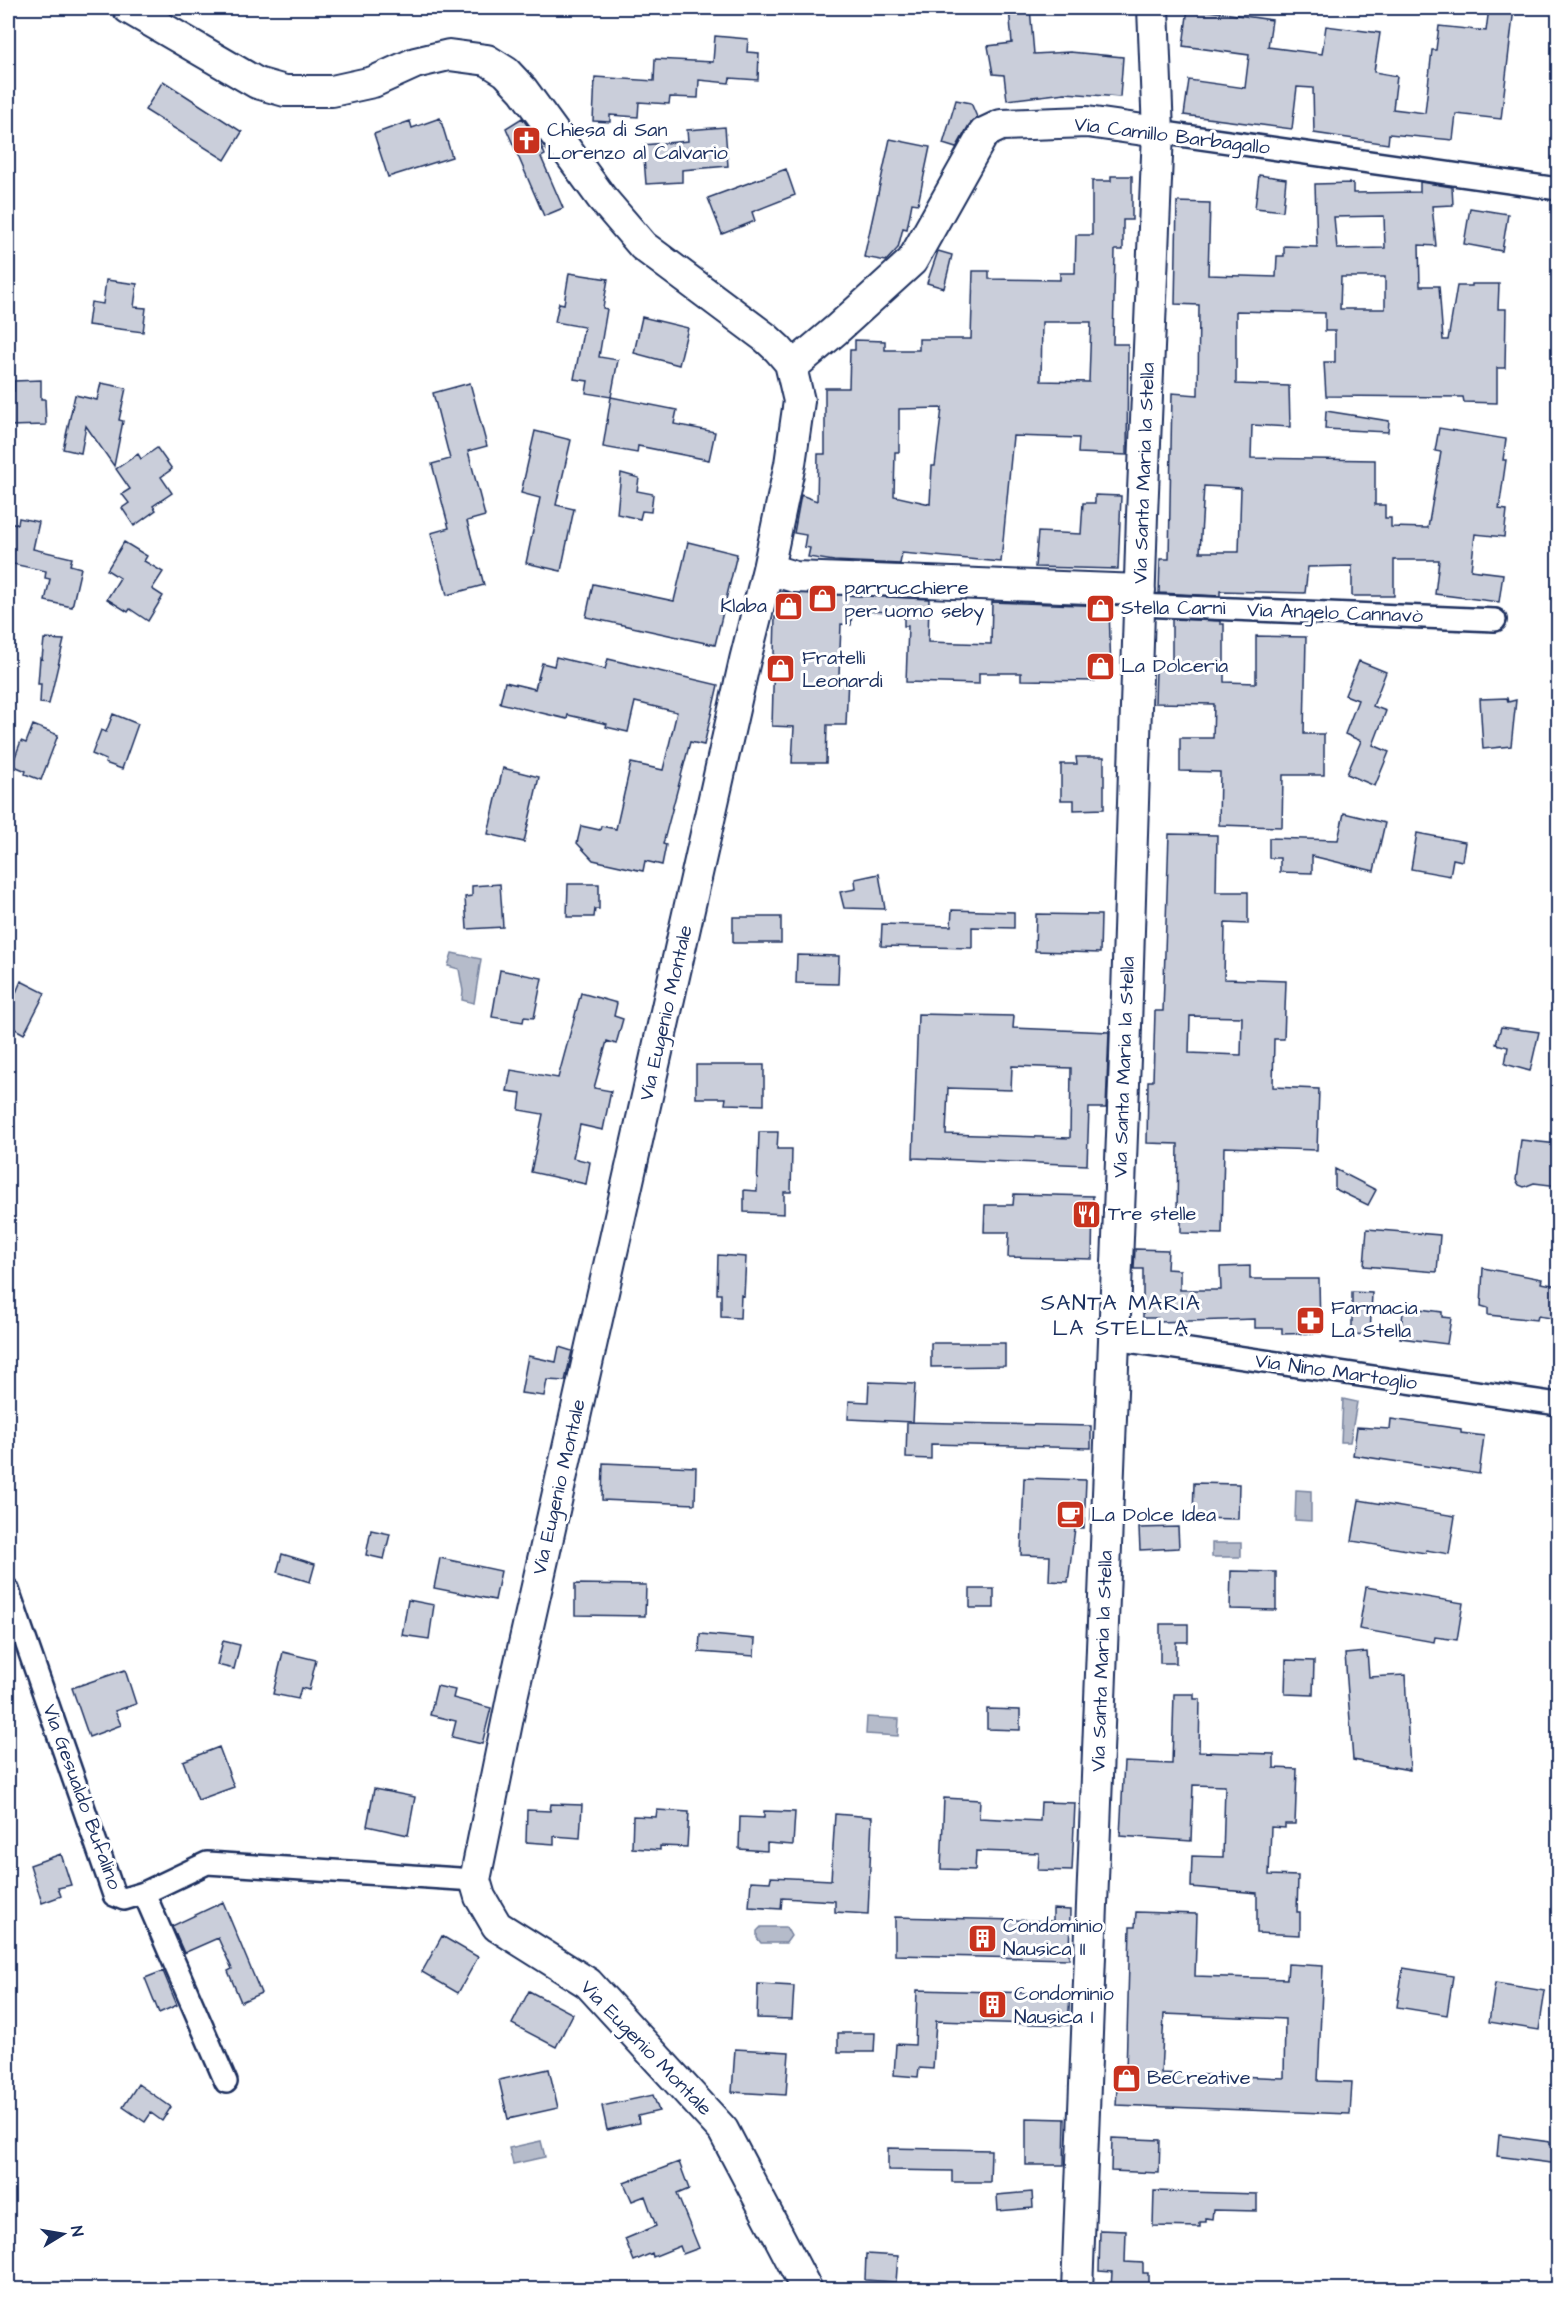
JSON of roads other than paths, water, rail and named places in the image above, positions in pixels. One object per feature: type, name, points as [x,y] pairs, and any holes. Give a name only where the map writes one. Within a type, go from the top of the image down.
[{"type":"street","points":[[128,8],[257,83],[285,91],[332,91],[373,82],[415,63],[449,55],[487,60],[506,72],[523,90],[601,197],[643,246],[704,293],[790,337],[798,359]]},
{"type":"street","name":"Via Santa Maria la Stella","points":[[1077,2289],[1158,132],[1153,8]]},
{"type":"street","name":"Via Camillo Barbagallo","points":[[798,359],[912,261],[984,133],[1001,125],[1087,122],[1558,189]]},
{"type":"street","name":"Via Eugenio Montale","points":[[798,359],[813,381],[811,398],[790,464],[768,569],[745,660],[513,1693],[475,1880],[480,1897],[497,1926],[588,1983],[723,2130],[807,2289]]},
{"type":"street","points":[[768,569],[795,576],[1139,598]]},
{"type":"street","name":"Via Angelo Cannavò","points":[[1139,598],[1496,620]]},
{"type":"street","name":"Via Nino Martoglio","points":[[1114,1339],[1558,1404]]},
{"type":"street","name":"Via Gesualdo Bufalino","points":[[8,1590],[114,1895],[124,1899],[144,1893],[207,1863],[475,1880]]},
{"type":"street","points":[[144,1893],[226,2082]]},
{"type":"water","points":[[452,953],[481,959],[474,1003],[462,1000],[463,991],[459,969],[448,966]]},
{"type":"water","points":[[1343,1399],[1357,1402],[1350,1442],[1341,1442]]},
{"type":"water","points":[[1296,1490],[1311,1491],[1311,1521],[1295,1520]]},
{"type":"water","points":[[1212,1543],[1241,1543],[1241,1557],[1212,1557]]},
{"type":"water","points":[[867,1717],[899,1719],[898,1736],[866,1734]]},
{"type":"water","points":[[761,1927],[786,1927],[791,1936],[786,1943],[761,1943],[757,1938],[757,1931]]},
{"type":"water","points":[[541,2141],[545,2157],[513,2164],[509,2148]]},
{"type":"place","name":"Chiesa di San Lorenzo al Calvario","points":[[526,141]]},
{"type":"place","name":"parrucchiere per uomo seby","points":[[823,599]]},
{"type":"place","name":"Klaba","points":[[788,606]]},
{"type":"place","name":"Stella Carni","points":[[1100,608]]},
{"type":"place","name":"La Dolceria","points":[[1100,666]]},
{"type":"place","name":"Fratelli Leonardi","points":[[781,669]]},
{"type":"place","name":"Tre stelle","points":[[1087,1214]]},
{"type":"place","name":"Farmacia La Stella","points":[[1310,1320]]},
{"type":"place","name":"La Dolce Idea","points":[[1070,1515]]},
{"type":"place","name":"Condominio Nausica II","points":[[982,1938]]},
{"type":"place","name":"Condominio Nausica I","points":[[993,2005]]},
{"type":"place","name":"BeCreative","points":[[1126,2078]]},
{"type":"district","name":"SANTA MARIA LA STELLA","points":[[1121,1316]]}]
